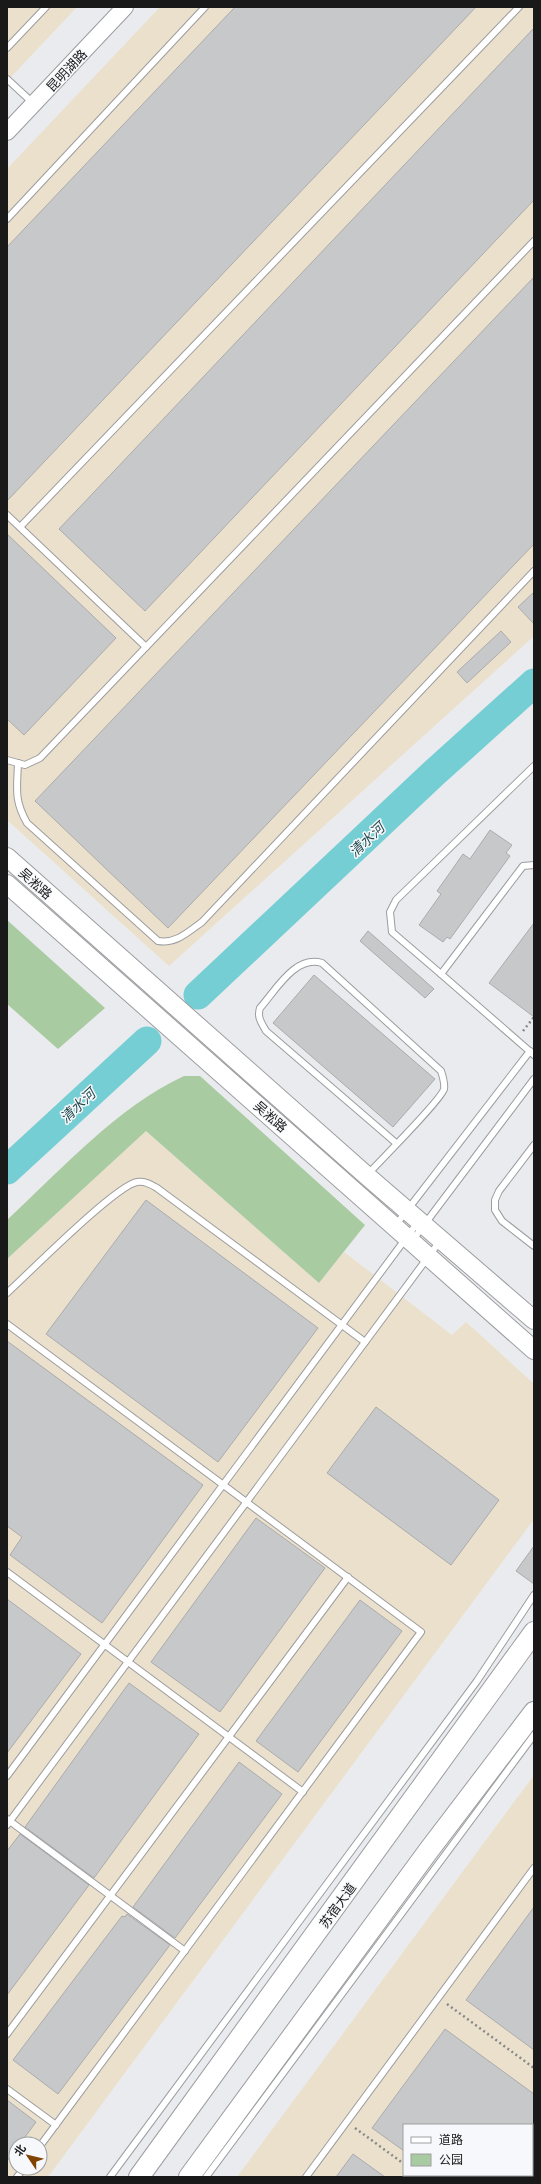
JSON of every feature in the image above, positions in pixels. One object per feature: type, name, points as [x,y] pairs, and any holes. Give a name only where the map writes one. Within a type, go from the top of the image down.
[{"type":"main road","name":"吴淞路","points":[[7,858],[367,1176],[534,1320]]},
{"type":"main road","name":"吴淞路","points":[[7,884],[429,1255],[534,1350]]},
{"type":"main road","name":"苏宿大道","points":[[139,2177],[534,1632]]},
{"type":"main road","points":[[189,2177],[424,1856],[534,1712]]},
{"type":"street","name":"昆明湖路","points":[[7,132],[125,7]]},
{"type":"lane","points":[[7,48],[46,7]]},
{"type":"lane","points":[[7,219],[205,7]]},
{"type":"lane","points":[[20,527],[519,7]]},
{"type":"lane","points":[[7,79],[34,104]]},
{"type":"lane","points":[[7,760],[25,765],[40,758],[534,240]]},
{"type":"lane","points":[[7,515],[146,647]]},
{"type":"lane","points":[[18,763],[16,794],[18,807],[27,823],[158,941],[168,942],[182,937],[202,922],[534,571]]},
{"type":"lane","points":[[405,1234],[417,1219],[532,1053],[392,932],[390,912],[396,900],[534,766]]},
{"type":"lane","points":[[441,974],[523,866],[534,865]]},
{"type":"lane","points":[[367,1176],[444,1090],[444,1081],[441,1071],[322,963],[314,961],[306,962],[295,967],[260,1008],[258,1014],[266,1031],[396,1143]]},
{"type":"lane","points":[[7,1776],[341,1325],[405,1234],[534,1079]]},
{"type":"lane","points":[[534,1145],[499,1191],[495,1200],[495,1210],[502,1221],[534,1246]]},
{"type":"lane","points":[[7,1292],[125,1187],[136,1182],[146,1182],[157,1188],[365,1342]]},
{"type":"lane","points":[[185,1952],[8,1822],[441,1240]]},
{"type":"lane","points":[[7,1324],[421,1632],[48,2136]]},
{"type":"lane","points":[[7,1572],[303,1792]]},
{"type":"lane","points":[[7,2034],[348,1577]]},
{"type":"lane","points":[[110,2177],[477,1681],[534,1595]]},
{"type":"lane","points":[[206,2177],[534,1735]]},
{"type":"lane","points":[[306,2177],[534,1868]]},
{"type":"lane","points":[[7,2089],[56,2125]]},
{"type":"path","points":[[516,1040],[534,1017]]},
{"type":"path","points":[[438,1998],[534,2068]]},
{"type":"path","points":[[347,2122],[403,2163]]},
{"type":"shaded area","points":[[7,7],[77,7],[7,81]]},
{"type":"shaded area","points":[[160,7],[534,7],[534,636],[169,966],[7,820],[7,169]]},
{"type":"shaded area","points":[[146,1131],[319,1283],[344,1252],[452,1335],[466,1322],[534,1384],[534,1519],[48,2177],[7,2177],[7,1259]]},
{"type":"shaded area","points":[[534,1775],[534,2177],[237,2177]]},
{"type":"green space","points":[[7,920],[105,1008],[58,1049],[7,1004]]},
{"type":"green space","points":[[184,1076],[200,1076],[365,1225],[319,1283],[146,1131],[7,1259],[7,1220],[69,1161],[113,1122],[159,1089]]},
{"type":"building","points":[[235,7],[476,7],[7,501],[7,247]]},
{"type":"building","points":[[534,28],[534,200],[145,611],[59,529]]},
{"type":"building","points":[[534,277],[534,544],[168,928],[35,801]]},
{"type":"building","points":[[7,534],[116,638],[24,735],[7,719]]},
{"type":"building","points":[[534,592],[534,624],[518,607]]},
{"type":"building","points":[[501,631],[511,642],[467,683],[457,672]]},
{"type":"building","points":[[490,830],[512,845],[506,853],[510,856],[450,939],[447,937],[443,942],[419,925],[441,894],[437,891],[463,854],[470,859]]},
{"type":"building","points":[[534,923],[534,1017],[489,983]]},
{"type":"building","points":[[368,931],[434,989],[425,998],[360,941]]},
{"type":"building","points":[[314,975],[435,1079],[393,1127],[273,1023]]},
{"type":"building","points":[[146,1200],[318,1328],[218,1462],[46,1334]]},
{"type":"building","points":[[7,1341],[203,1485],[102,1623],[10,1555],[22,1537],[7,1526]]},
{"type":"building","points":[[376,1407],[499,1500],[451,1565],[327,1473]]},
{"type":"building","points":[[256,1518],[325,1568],[220,1712],[151,1662]]},
{"type":"building","points":[[534,1546],[534,1584],[516,1571]]},
{"type":"building","points":[[7,1599],[81,1654],[7,1753]]},
{"type":"building","points":[[360,1600],[402,1631],[298,1772],[256,1741]]},
{"type":"building","points":[[129,1683],[199,1734],[94,1878],[25,1827]]},
{"type":"building","points":[[239,1762],[282,1794],[175,1938],[133,1907]]},
{"type":"building","points":[[20,1834],[89,1885],[7,1995],[7,1851]]},
{"type":"building","points":[[534,1907],[534,2050],[466,2000]]},
{"type":"building","points":[[127,1914],[170,1945],[58,2094],[13,2060],[122,1916],[125,1917]]},
{"type":"building","points":[[445,2029],[534,2094],[534,2125],[403,2124],[403,2150],[372,2128]]},
{"type":"building","points":[[7,2100],[36,2122],[26,2136],[8,2136],[7,2161]]},
{"type":"building","points":[[353,2154],[385,2177],[336,2177]]},
{"type":"waterway","name":"清水河","points":[[198,995],[434,773],[534,683]]},
{"type":"waterway","name":"清水河","points":[[7,1170],[147,1041]]}]
